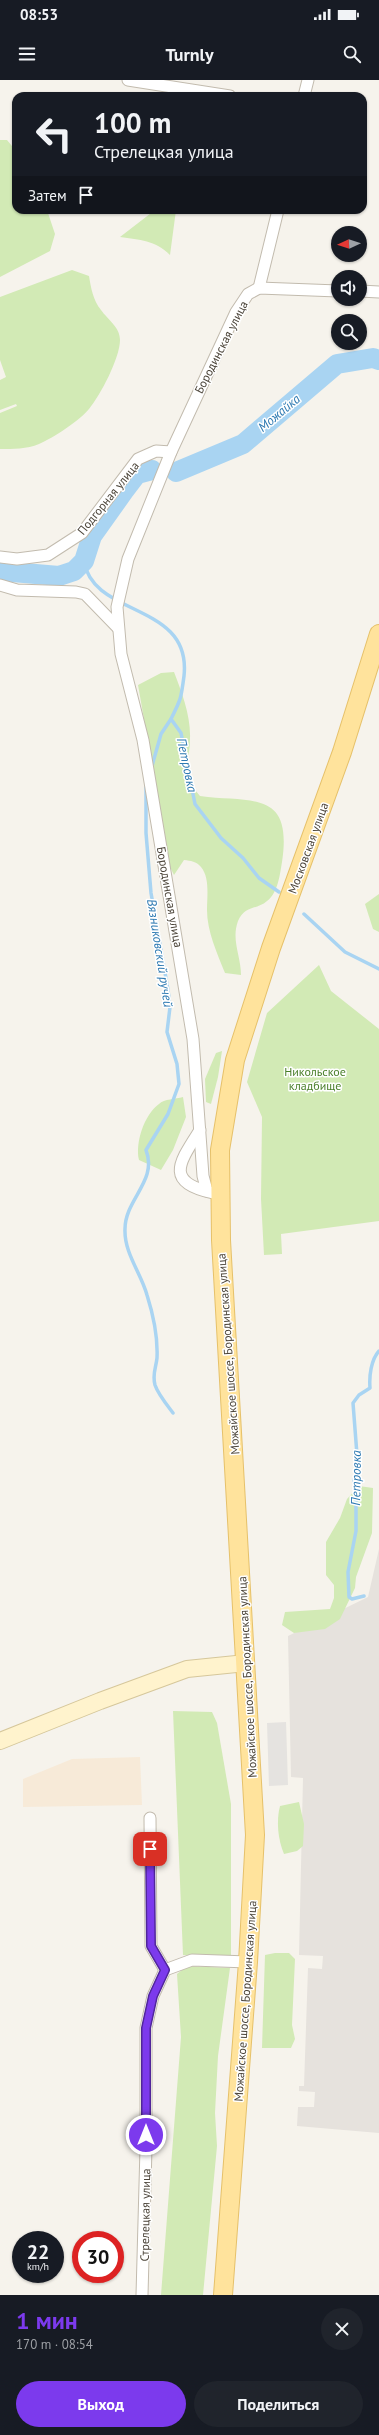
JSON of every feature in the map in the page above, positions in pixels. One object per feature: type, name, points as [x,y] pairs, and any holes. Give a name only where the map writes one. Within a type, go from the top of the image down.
[{"type":"main road","name":"Московская улица","points":[[235,1060],[269,955],[342,752],[379,634]]},
{"type":"main road","name":"Можайское шоссе, Бородинская улица","points":[[223,2295],[248,1962],[254,1835],[246,1663],[213,1192],[235,1060]]},
{"type":"street","points":[[128,80],[204,92]]},
{"type":"street","points":[[305,92],[308,80]]},
{"type":"street","points":[[277,214],[259,288],[331,290]]},
{"type":"street","name":"Бородинская улица","points":[[213,1192],[203,1176],[193,1039],[143,740],[122,654],[118,628],[118,605],[120,590],[128,559],[171,452],[236,312],[248,294],[259,288]]},
{"type":"street","points":[[367,291],[379,292]]},
{"type":"street","name":"Подгорная улица","points":[[0,557],[18,559],[48,554],[82,533],[138,459],[156,451],[171,452]]},
{"type":"street","points":[[0,586],[17,590],[76,592],[85,594],[118,628]]},
{"type":"street","points":[[200,1130],[183,1157],[180,1172],[186,1185],[213,1192]]},
{"type":"street","points":[[0,1741],[187,1669],[246,1663]]},
{"type":"street","points":[[150,1818],[151,1946],[165,1970],[192,1960],[248,1962]]},
{"type":"street","name":"Стрелецкая улица","points":[[142,2295],[146,2148],[146,2028],[153,1996],[165,1970]]},
{"type":"shaded area","points":[[379,1549],[379,2133],[297,2126],[298,2107],[314,2107],[315,2092],[299,2091],[299,2086],[304,2086],[308,1968],[322,1969],[323,1956],[299,1955],[303,1778],[291,1777],[288,1636],[368,1597]]},
{"type":"shaded area","points":[[286,1722],[288,1785],[269,1786],[267,1723]]},
{"type":"shaded area","points":[[140,1757],[142,1805],[23,1807],[23,1779],[72,1759]]},
{"type":"green space","points":[[0,140],[7,140],[12,146],[12,214],[48,214],[55,234],[50,251],[0,277]]},
{"type":"green space","points":[[150,214],[175,214],[170,255],[159,246],[141,240],[120,237]]},
{"type":"green space","points":[[72,270],[89,276],[96,302],[118,331],[120,340],[117,357],[104,386],[89,409],[66,429],[34,446],[0,449],[0,413],[17,406],[16,404],[0,410],[0,380],[6,377],[0,360],[0,297]]},
{"type":"green space","points":[[174,672],[183,696],[189,722],[190,739],[186,773],[192,786],[200,796],[251,801],[264,804],[274,811],[281,822],[284,838],[282,862],[274,893],[271,898],[263,904],[244,912],[238,921],[236,928],[236,941],[241,975],[225,973],[216,950],[207,918],[207,882],[204,871],[195,862],[184,860],[174,875],[170,867],[138,685],[161,673]]},
{"type":"green space","points":[[379,894],[379,932],[373,929],[365,904]]},
{"type":"green space","name":"Никольское кладбище","points":[[319,965],[331,991],[379,1029],[379,1221],[281,1234],[282,1254],[264,1255],[261,1199],[262,1117],[247,1082],[267,1013]]},
{"type":"green space","points":[[222,1051],[218,1077],[211,1104],[206,1102],[205,1079],[216,1053]]},
{"type":"green space","points":[[183,1097],[186,1117],[173,1150],[161,1170],[139,1160],[138,1146],[142,1130],[149,1115],[161,1102]]},
{"type":"green space","points":[[359,1486],[373,1488],[372,1533],[356,1577],[355,1588],[340,1619],[325,1629],[294,1633],[282,1625],[285,1612],[330,1609],[334,1598],[334,1585],[326,1575],[326,1542],[340,1518],[347,1499]]},
{"type":"green space","points":[[173,1711],[212,1712],[217,1723],[231,1804],[231,1958],[183,1955]]},
{"type":"green space","points":[[299,1802],[304,1824],[303,1846],[297,1851],[284,1854],[280,1843],[278,1830],[280,1806]]},
{"type":"green space","points":[[289,1953],[295,1959],[292,2025],[295,2039],[291,2048],[262,2048],[265,1955]]},
{"type":"green space","points":[[187,1966],[230,1968],[218,2056],[215,2113],[217,2146],[203,2295],[161,2295],[181,2037],[177,1974]]},
{"type":"waterway","name":"Можайка","points":[[176,472],[243,444],[337,364],[373,358],[379,360]]},
{"type":"waterway","name":"Можайка","points":[[0,571],[59,576],[74,571],[84,561],[92,536],[137,474],[152,470]]},
{"type":"waterway","name":"Петровка","points":[[84,561],[91,579],[105,593],[158,622],[173,635],[182,652],[184,676],[180,699],[171,719],[181,733],[195,804],[221,838],[243,858],[259,878],[279,892]]},
{"type":"waterway","name":"Вязниковский ручей","points":[[152,766],[161,734],[171,719]]},
{"type":"waterway","name":"Вязниковский ручей","points":[[146,785],[146,833],[151,893],[170,1007],[167,1032],[177,1064],[179,1084],[168,1114],[146,1150],[149,1161],[148,1171],[145,1181],[126,1218],[125,1238],[130,1255],[144,1287],[155,1326],[157,1342],[157,1358],[154,1374],[155,1385],[160,1396],[173,1413]]},
{"type":"waterway","name":"Петровка","points":[[304,914],[345,952],[379,969]]},
{"type":"waterway","name":"Петровка","points":[[364,1596],[352,1599],[349,1597],[348,1572],[356,1531],[356,1493],[354,1480],[358,1468],[353,1403],[359,1395],[370,1388],[371,1368],[379,1351]]},
{"type":"route","points":[[146,2135],[146,2028],[153,1996],[165,1970],[151,1946],[150,1849]]}]
